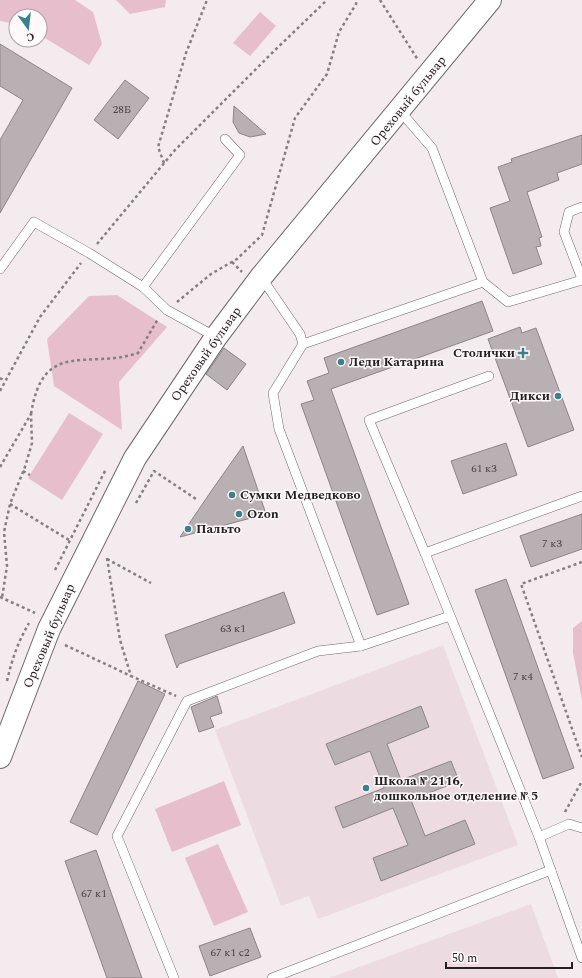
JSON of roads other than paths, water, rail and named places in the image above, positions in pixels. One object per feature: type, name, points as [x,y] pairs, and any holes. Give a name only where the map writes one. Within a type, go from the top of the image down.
[{"type":"street","name":"Ореховый бульвар","points":[[0,757],[49,629],[87,550],[135,458],[216,337],[254,277],[400,111],[490,0]]},
{"type":"lane","points":[[400,111],[432,148],[483,282],[508,302],[582,280],[564,232],[569,212],[582,207]]},
{"type":"lane","points":[[143,287],[240,155],[225,139]]},
{"type":"lane","points":[[0,269],[34,222],[89,253],[143,287],[167,310],[216,337]]},
{"type":"lane","points":[[254,277],[300,334],[303,344]]},
{"type":"lane","points":[[362,646],[278,429],[273,393],[303,344],[483,282]]},
{"type":"lane","points":[[489,376],[369,420],[425,553],[539,836],[582,958]]},
{"type":"lane","points":[[425,553],[582,496]]},
{"type":"lane","points":[[174,978],[117,836],[187,701],[318,651],[362,646],[450,616]]},
{"type":"lane","points":[[539,836],[569,824],[582,828]]},
{"type":"lane","points":[[272,978],[551,870]]},
{"type":"place","name":"Столички","points":[[523,353]]},
{"type":"place","name":"Леди Катарина","points":[[341,362]]},
{"type":"place","name":"Дикси","points":[[558,396]]},
{"type":"place","name":"Сумки Медведково","points":[[232,495]]},
{"type":"place","name":"Ozon","points":[[239,514]]},
{"type":"place","name":"Пальто","points":[[188,529]]},
{"type":"place","name":"Школа № 2116, дошкольное отделение № 5","points":[[366,788]]}]
